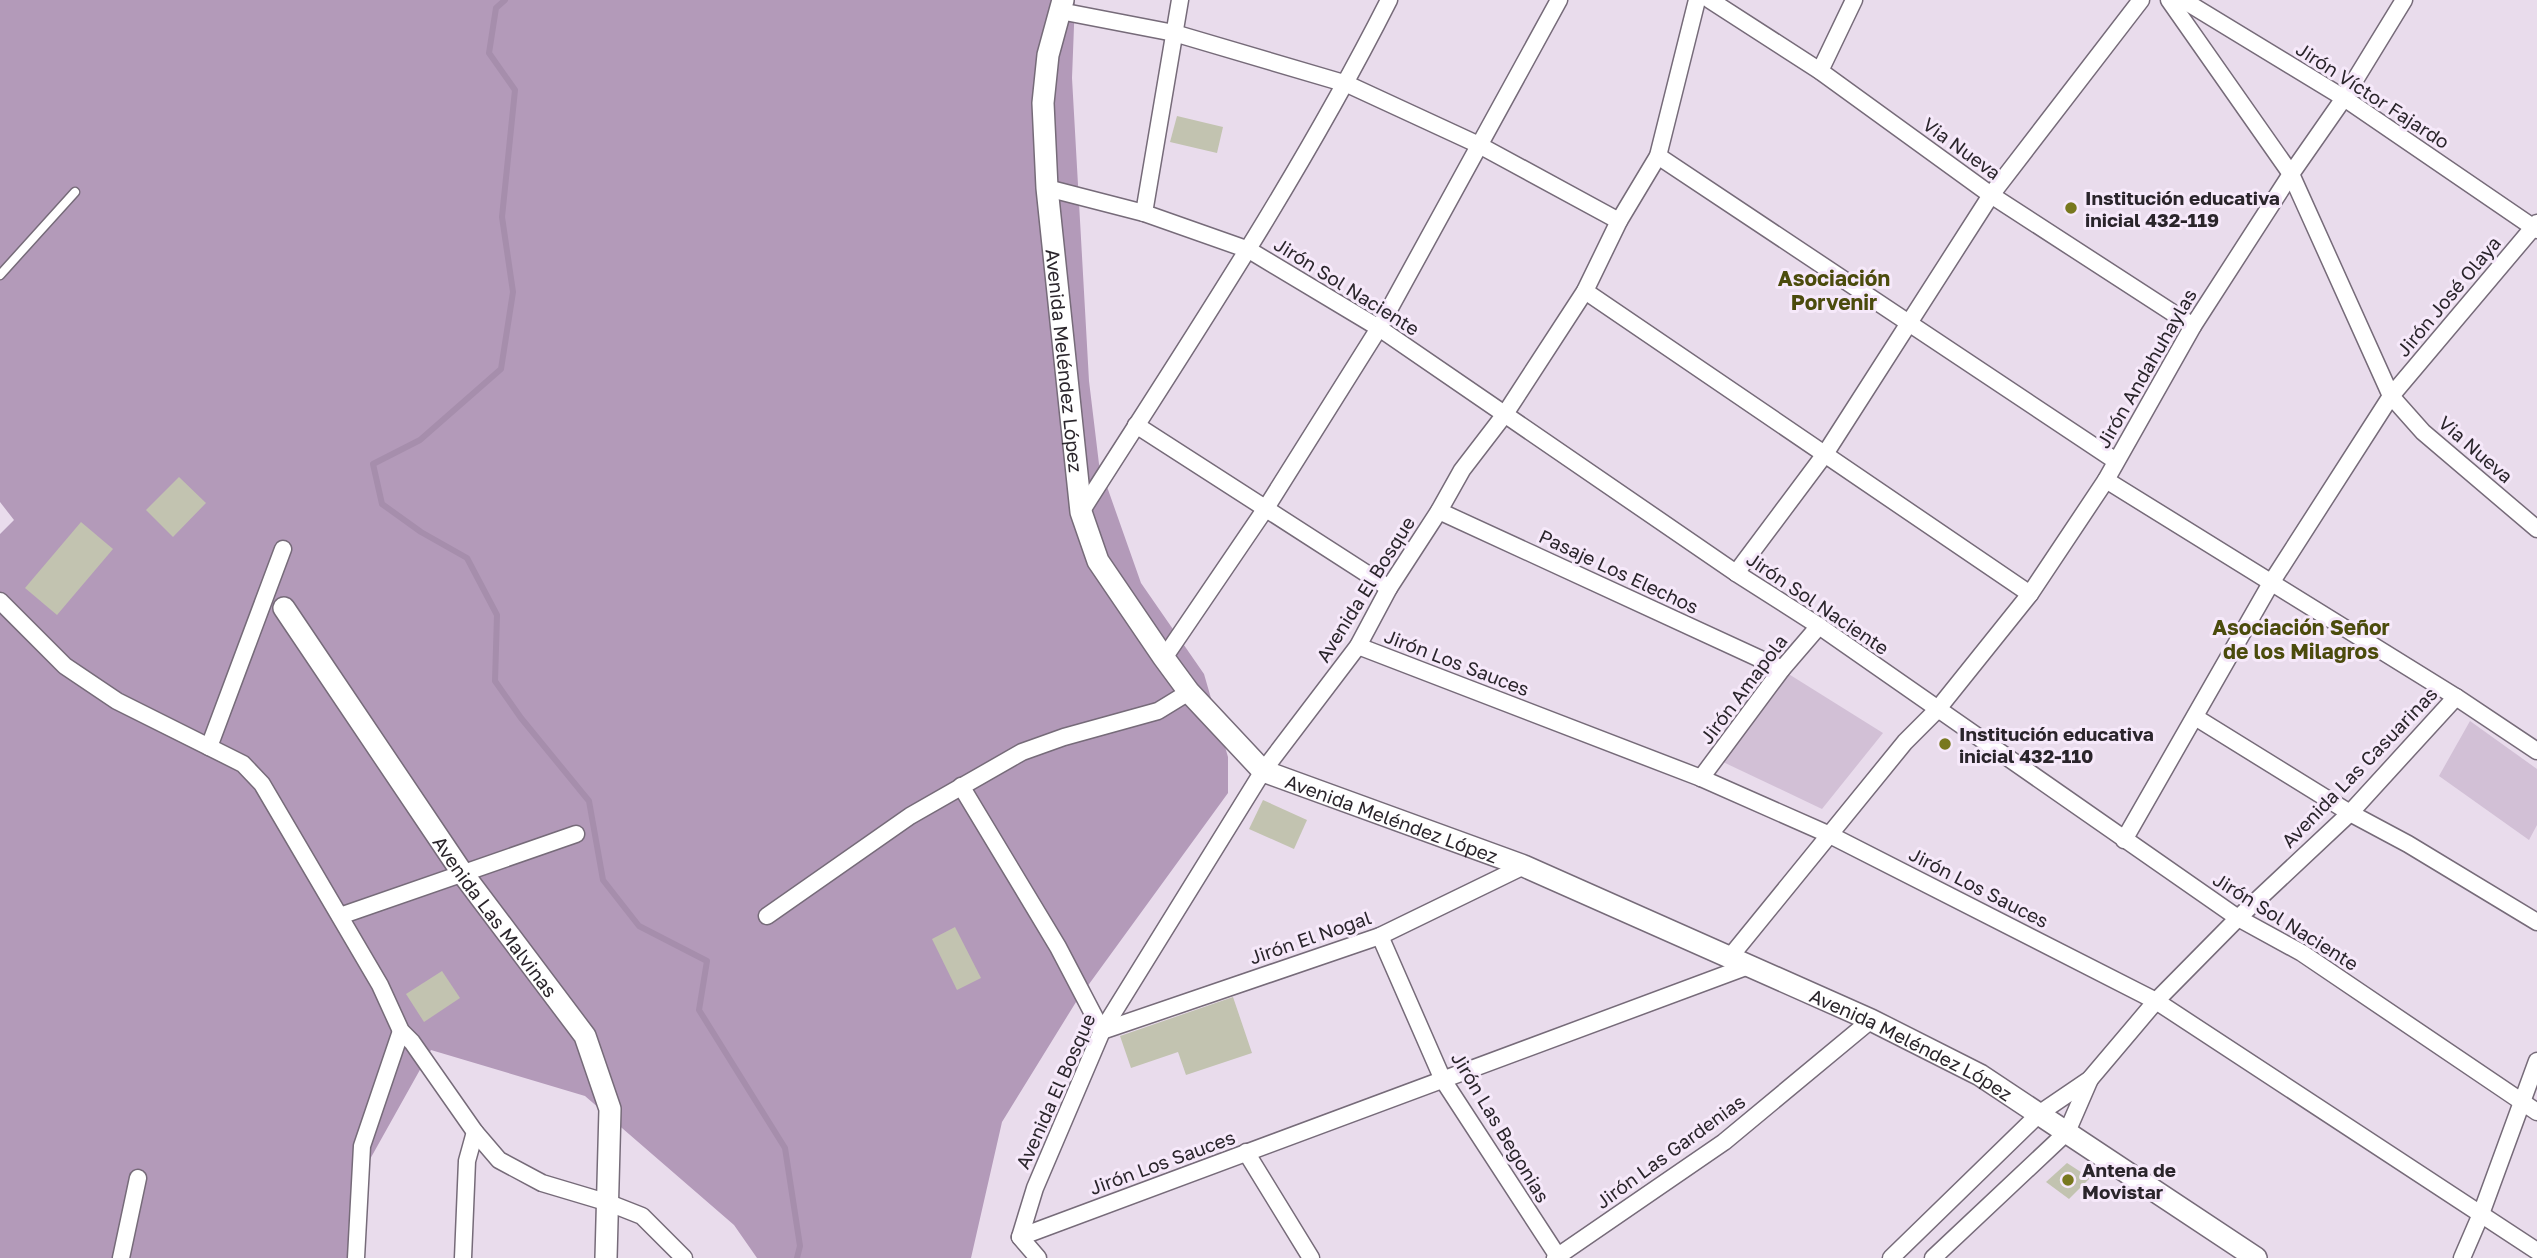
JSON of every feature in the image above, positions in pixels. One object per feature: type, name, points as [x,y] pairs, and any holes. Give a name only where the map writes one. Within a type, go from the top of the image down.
[{"type":"street","points":[[1144,214],[1180,0]]},
{"type":"street","points":[[1081,512],[1249,250],[1347,84],[1389,0]]},
{"type":"street","points":[[1164,659],[1266,508],[1379,328],[1559,0]]},
{"type":"street","name":"Avenida El Bosque","points":[[1020,1237],[1035,1188],[1102,1031],[1264,771],[1358,646],[1462,470],[1505,414],[1585,291],[1619,221],[1658,156],[1698,0]]},
{"type":"street","name":"Via Nueva","points":[[1710,0],[1820,72],[1991,195],[2193,326]]},
{"type":"street","points":[[1820,72],[1854,0]]},
{"type":"street","points":[[1736,573],[1825,454],[1991,195],[2141,0]]},
{"type":"street","name":"Via Nueva","points":[[2169,0],[2291,174],[2391,396],[2423,432],[2537,529]]},
{"type":"street","name":"Jirón Víctor Fajardo","points":[[2183,0],[2344,98],[2536,227]]},
{"type":"street","name":"Jirón Andahuhaylas","points":[[1830,835],[1905,742],[1937,710],[2030,594],[2106,480],[2193,326],[2291,174],[2344,98],[2404,0]]},
{"type":"street","points":[[1062,6],[1174,33],[1347,84],[1479,145],[1619,221]]},
{"type":"street","name":"Avenida Meléndez López","points":[[1062,6],[1048,55],[1043,103],[1047,188],[1081,512],[1098,561],[1164,659],[1189,692],[1264,771],[1524,866],[1871,1020],[1980,1075],[2040,1112],[2256,1258]]},
{"type":"street","points":[[1658,156],[2116,461]]},
{"type":"street","name":"Jirón Sol Naciente","points":[[1047,188],[1144,214],[1249,250],[1379,328],[1736,573],[1819,626],[2238,918],[2302,953],[2537,1112]]},
{"type":"street","name":"Jirón José Olaya","points":[[2391,396],[2536,227]]},
{"type":"street","points":[[1585,291],[2030,594]]},
{"type":"street","points":[[2124,840],[2271,583],[2391,396]]},
{"type":"street","points":[[1136,425],[1390,588]]},
{"type":"street","points":[[2106,480],[2456,697],[2537,751]]},
{"type":"street","name":"Pasaje Los Elechos","points":[[1439,511],[1782,669]]},
{"type":"street","points":[[209,747],[283,549]]},
{"type":"street","points":[[0,601],[65,666],[117,701],[243,764],[262,784],[380,985],[401,1031],[412,1042],[475,1132],[499,1160],[542,1183],[642,1216],[684,1258]]},
{"type":"street","name":"Avenida Las Malvinas","points":[[284,608],[463,874],[585,1037],[610,1109],[606,1258]]},
{"type":"street","name":"Jirón Amapola","points":[[1702,778],[1782,669],[1819,626]]},
{"type":"street","name":"Jirón Los Sauces","points":[[1358,646],[1702,778],[1830,835],[2156,1001],[2537,1251]]},
{"type":"street","points":[[767,916],[910,816],[1022,752],[1064,737],[1158,711],[1189,692]]},
{"type":"street","name":"Avenida Las Casuarinas","points":[[1891,1258],[2040,1112],[2090,1079],[2156,1001],[2238,918],[2350,813],[2456,697]]},
{"type":"street","points":[[2195,717],[2350,813],[2408,844],[2537,922]]},
{"type":"street","points":[[961,786],[1058,947],[1102,1031]]},
{"type":"street","points":[[340,916],[576,834]]},
{"type":"street","points":[[1730,957],[1830,835]]},
{"type":"street","name":"Jirón El Nogal","points":[[1102,1031],[1380,936],[1524,866]]},
{"type":"street","name":"Jirón Las Begonias","points":[[1380,936],[1443,1080],[1557,1257]]},
{"type":"street","name":"Jirón Los Sauces","points":[[1020,1237],[1751,965]]},
{"type":"street","name":"Jirón Las Gardenias","points":[[1557,1257],[1724,1142],[1871,1020]]},
{"type":"street","points":[[356,1258],[362,1146],[401,1031]]},
{"type":"street","points":[[2462,1258],[2481,1214],[2537,1061]]},
{"type":"street","name":"Avenida Las Casuarinas","points":[[1933,1258],[2067,1132],[2090,1079]]},
{"type":"street","points":[[463,1258],[467,1161],[475,1132]]},
{"type":"street","points":[[1246,1153],[1311,1258]]},
{"type":"street","points":[[121,1258],[138,1178]]},
{"type":"street","points":[[1020,1237],[1038,1258]]},
{"type":"lane","points":[[0,275],[75,192]]},
{"type":"shaded area","points":[[0,0],[1075,0],[1072,78],[1089,381],[1099,464],[1141,583],[1204,674],[1228,757],[1228,793],[1076,1002],[1002,1122],[971,1258],[757,1258],[734,1225],[585,1096],[431,1050],[369,1161],[356,1258],[0,1258],[0,534],[14,520],[0,502]]},
{"type":"shaded area","points":[[1787,673],[1883,733],[1822,809],[1723,762]]},
{"type":"shaded area","points":[[2470,721],[2537,769],[2537,825],[2529,840],[2439,776]]},
{"type":"building","points":[[1177,116],[1223,127],[1217,153],[1170,142]]},
{"type":"building","points":[[179,477],[206,503],[173,537],[146,510]]},
{"type":"building","points":[[81,522],[113,549],[57,615],[25,588]]},
{"type":"building","points":[[1263,800],[1307,820],[1294,849],[1249,829]]},
{"type":"building","points":[[955,927],[981,978],[957,990],[932,939]]},
{"type":"building","points":[[442,971],[460,998],[424,1022],[406,994]]},
{"type":"building","points":[[1233,997],[1252,1053],[1186,1075],[1178,1052],[1131,1068],[1120,1036]]},
{"type":"building","name":"Antena de Movistar","points":[[2067,1163],[2090,1178],[2069,1199],[2046,1182]]},
{"type":"waterway","points":[[505,0],[496,8],[489,53],[515,90],[502,217],[513,292],[501,369],[420,440],[373,464],[382,504],[421,532],[467,558],[497,615],[495,681],[521,718],[589,801],[603,880],[639,926],[707,961],[699,1010],[785,1148],[800,1246],[797,1258]]},
{"type":"place","name":"Institución educativa inicial 432-119","points":[[2071,208]]},
{"type":"place","name":"Institución educativa inicial 432-110","points":[[1945,744]]},
{"type":"place","name":"Antena de Movistar","points":[[2068,1180]]},
{"type":"district","name":"Asociación Porvenir","points":[[1834,290]]},
{"type":"district","name":"Asociación Señor de los Milagros","points":[[2301,639]]}]
